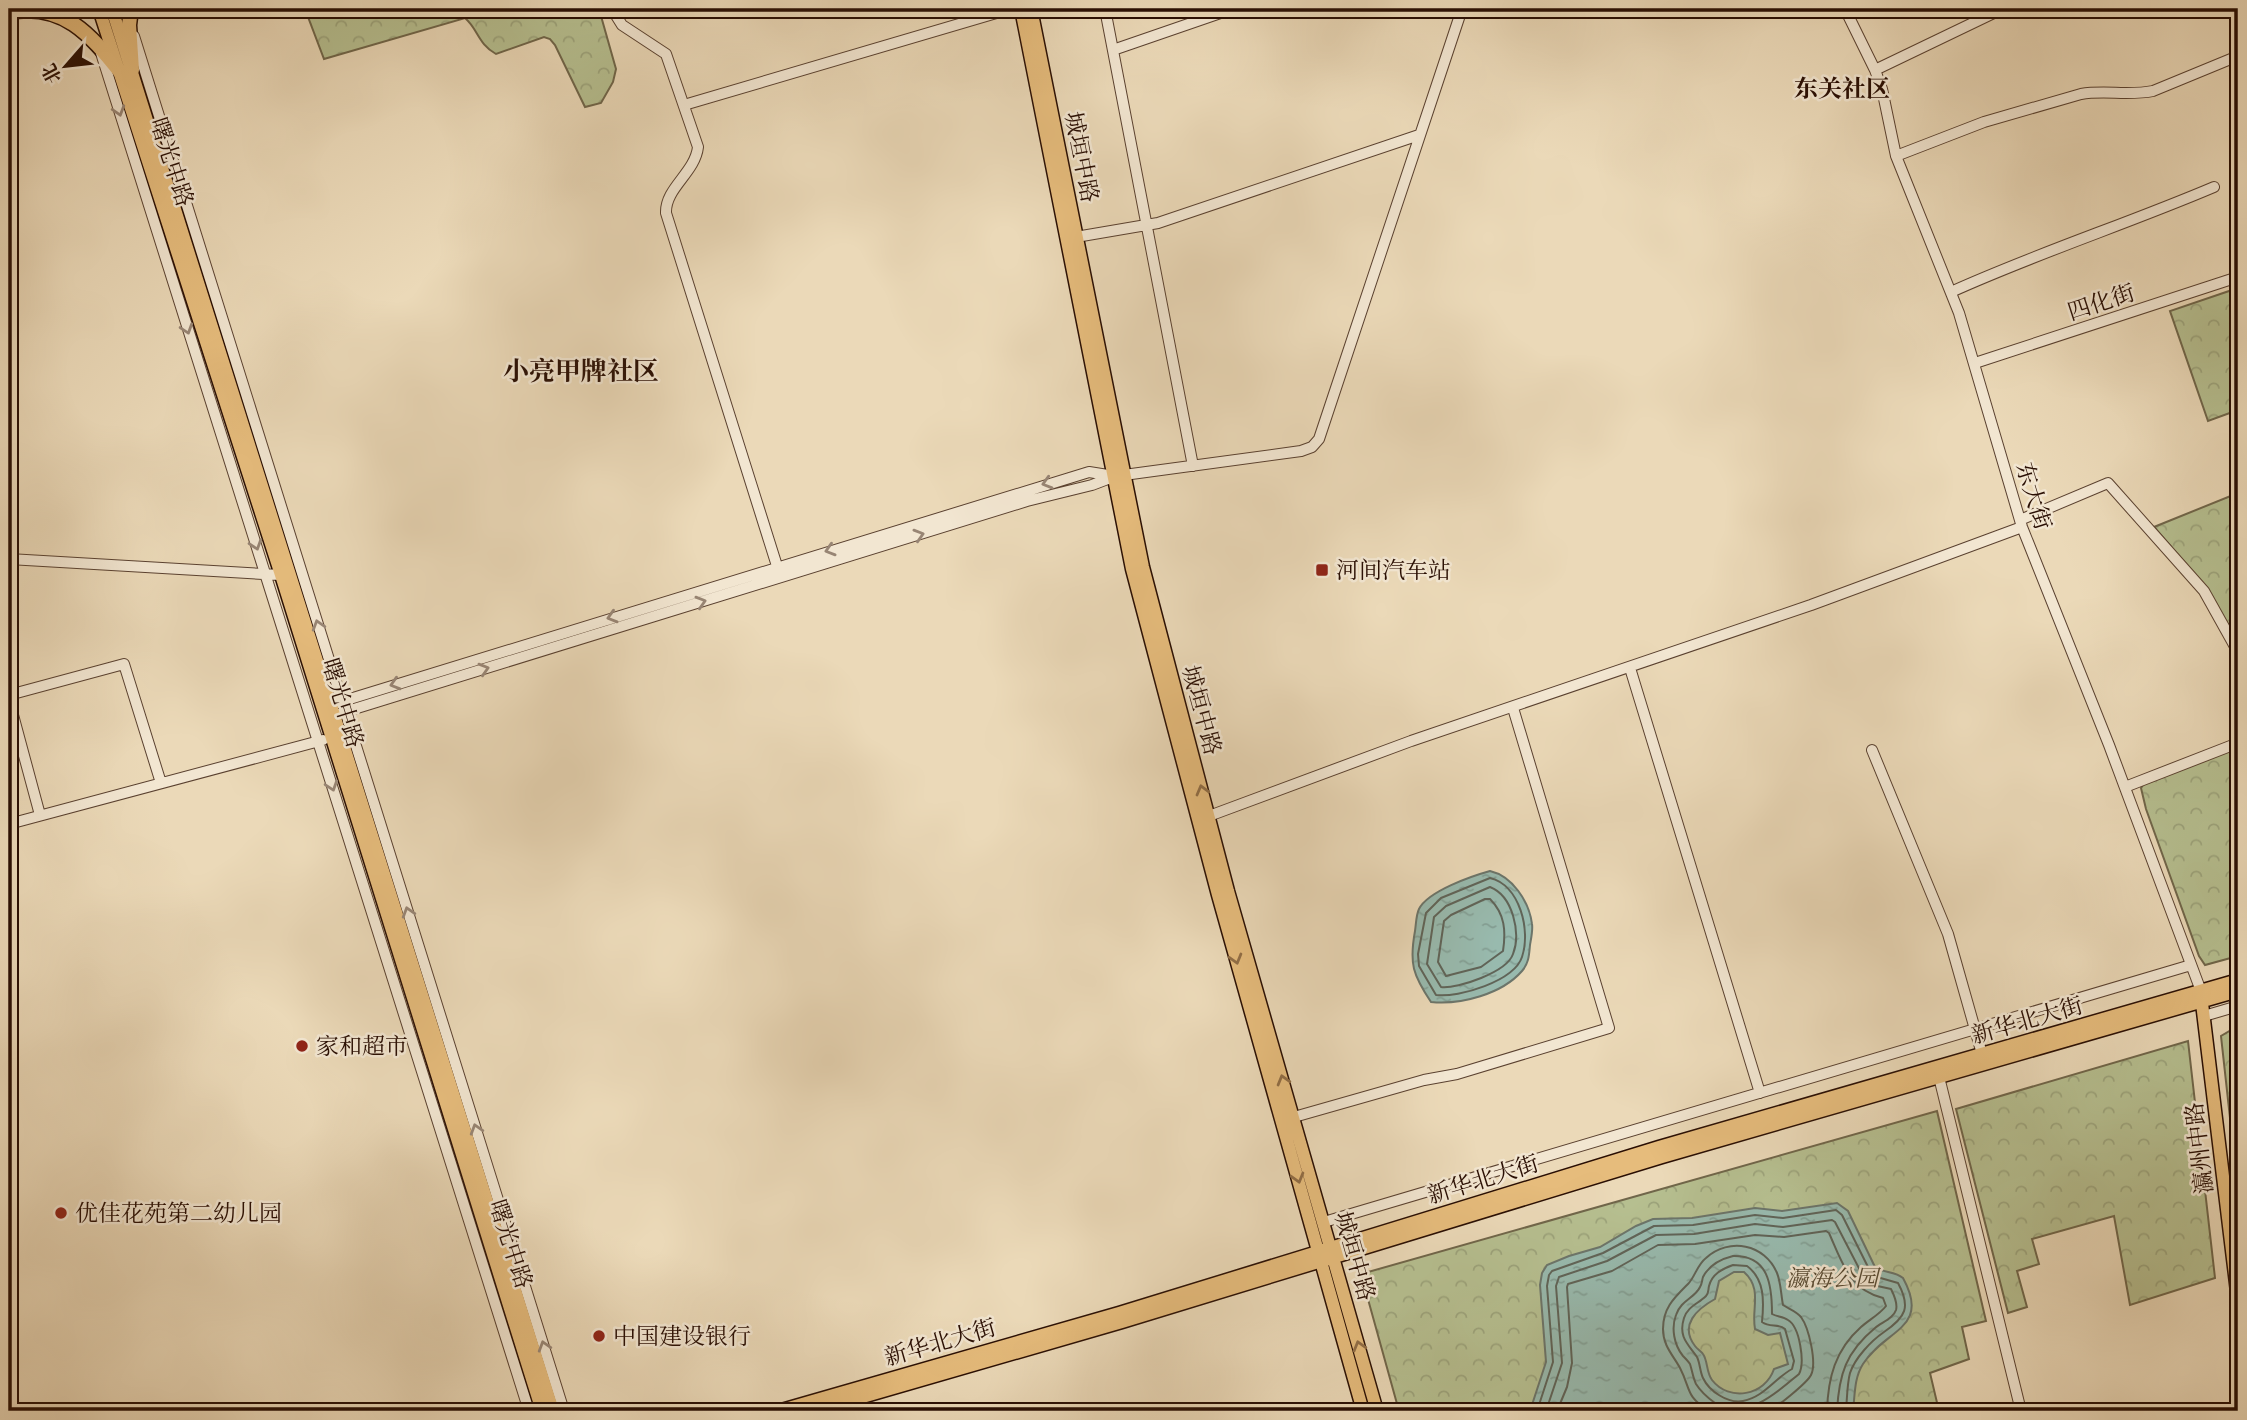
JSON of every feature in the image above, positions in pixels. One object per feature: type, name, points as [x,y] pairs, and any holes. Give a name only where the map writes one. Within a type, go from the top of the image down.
[{"type":"highway","points":[[9,12],[40,11],[67,19],[85,32],[127,72]]},
{"type":"highway","points":[[127,72],[130,15]]},
{"type":"main road","name":"曙光中路","points":[[99,9],[127,72],[333,710],[553,1411]]},
{"type":"main road","name":"曙光中路","points":[[113,9],[127,72],[281,575],[333,710],[331,738],[542,1411]]},
{"type":"main road","name":"城垣中路","points":[[1021,9],[1119,476],[1228,891],[1324,1222],[1326,1254],[1363,1411]]},
{"type":"main road","name":"城垣中路","points":[[1031,9],[1076,237],[1119,476],[1132,569],[1222,908],[1326,1254],[1377,1411]]},
{"type":"main road","points":[[2202,996],[2238,980]]},
{"type":"main road","points":[[2202,996],[2238,990]]},
{"type":"main road","name":"新华北大街","points":[[778,1411],[1939,1077],[2202,996]]},
{"type":"main road","name":"新华北大街","points":[[814,1411],[1132,1319],[1659,1147],[1982,1054],[2202,996]]},
{"type":"main road","name":"瀛州中路","points":[[2202,996],[2238,1300]]},
{"type":"street","points":[[612,9],[622,25],[666,54],[698,147],[695,162],[669,197],[666,213],[777,566]]},
{"type":"street","points":[[684,105],[1010,9]]},
{"type":"street","points":[[1105,9],[1193,466]]},
{"type":"street","points":[[1113,50],[1231,9]]},
{"type":"street","points":[[333,710],[1119,476],[1301,451],[1312,447],[1319,439],[1462,9]]},
{"type":"street","name":"东大街","points":[[1844,9],[1882,89],[1896,156],[1951,292],[1975,363],[2021,524],[2202,996]]},
{"type":"street","points":[[1875,70],[2001,9]]},
{"type":"street","points":[[130,15],[333,710],[564,1411]]},
{"type":"street","points":[[99,46],[529,1411]]},
{"type":"street","points":[[1896,156],[1984,122],[2081,94],[2133,94],[2153,91],[2238,56]]},
{"type":"street","points":[[1076,237],[1148,225],[1419,135]]},
{"type":"street","points":[[1951,292],[1997,271],[2135,220],[2214,187]]},
{"type":"street","name":"四化街","points":[[1975,363],[2238,277]]},
{"type":"street","points":[[333,710],[777,566],[1068,477],[1089,472],[1119,476]]},
{"type":"street","points":[[1209,816],[1411,741],[1811,605],[2021,524],[2108,483],[2204,591],[2238,652]]},
{"type":"street","points":[[9,559],[281,575]]},
{"type":"street","points":[[40,816],[9,697],[124,664],[161,783]]},
{"type":"street","points":[[1630,668],[1760,1093]]},
{"type":"street","points":[[1294,1117],[1424,1080],[1457,1074],[1609,1028],[1513,708]]},
{"type":"street","points":[[9,824],[331,738]]},
{"type":"street","points":[[2124,787],[2238,743]]},
{"type":"street","points":[[1872,750],[1948,934],[1982,1054]]},
{"type":"street","points":[[1324,1222],[2191,965]]},
{"type":"street","points":[[2204,1016],[2238,1006]]},
{"type":"street","points":[[1939,1077],[2021,1411]]},
{"type":"green space","points":[[305,9],[599,9],[616,69],[613,82],[601,103],[585,107],[550,39],[544,37],[496,54],[485,46],[465,18],[324,59]]},
{"type":"green space","points":[[2238,288],[2238,410],[2208,421],[2170,311]]},
{"type":"green space","points":[[2238,493],[2238,642],[2204,585],[2154,527]]},
{"type":"green space","points":[[2238,747],[2238,956],[2205,965],[2199,956],[2146,809],[2141,788],[2144,784]]},
{"type":"green space","points":[[2238,1026],[2238,1191],[2221,1036]]},
{"type":"green space","points":[[2188,1041],[2215,1278],[2130,1305],[2114,1216],[2032,1239],[2039,1264],[2017,1271],[2027,1307],[2008,1313],[1956,1109]]},
{"type":"green space","name":"瀛海公园","points":[[1937,1111],[1986,1321],[1962,1327],[1969,1359],[1930,1373],[1939,1411],[1399,1411],[1361,1274]]},
{"type":"water","points":[[1490,871],[1512,884],[1527,907],[1532,929],[1526,965],[1514,979],[1492,992],[1468,1000],[1431,1002],[1414,969],[1413,942],[1419,909],[1441,890]]},
{"type":"water","points":[[1837,1203],[1848,1211],[1875,1267],[1903,1278],[1910,1295],[1912,1308],[1902,1327],[1872,1352],[1860,1369],[1853,1411],[1530,1411],[1546,1362],[1540,1285],[1547,1265],[1600,1247],[1653,1219],[1692,1218],[1755,1208],[1782,1211]],"holes":[[[1734,1272],[1744,1272],[1755,1292],[1755,1329],[1768,1335],[1780,1333],[1788,1364],[1774,1369],[1763,1385],[1755,1390],[1737,1393],[1719,1387],[1712,1380],[1705,1357],[1695,1346],[1689,1331],[1692,1318],[1715,1299],[1719,1281]]]},
{"type":"place","name":"河间汽车站","points":[[1322,570]]},
{"type":"place","name":"家和超市","points":[[302,1046]]},
{"type":"place","name":"优佳花苑第二幼儿园","points":[[61,1213]]},
{"type":"place","name":"中国建设银行","points":[[599,1336]]},
{"type":"district","name":"东关社区","points":[[1842,89]]},
{"type":"district","name":"小亮甲牌社区","points":[[581,371]]}]
